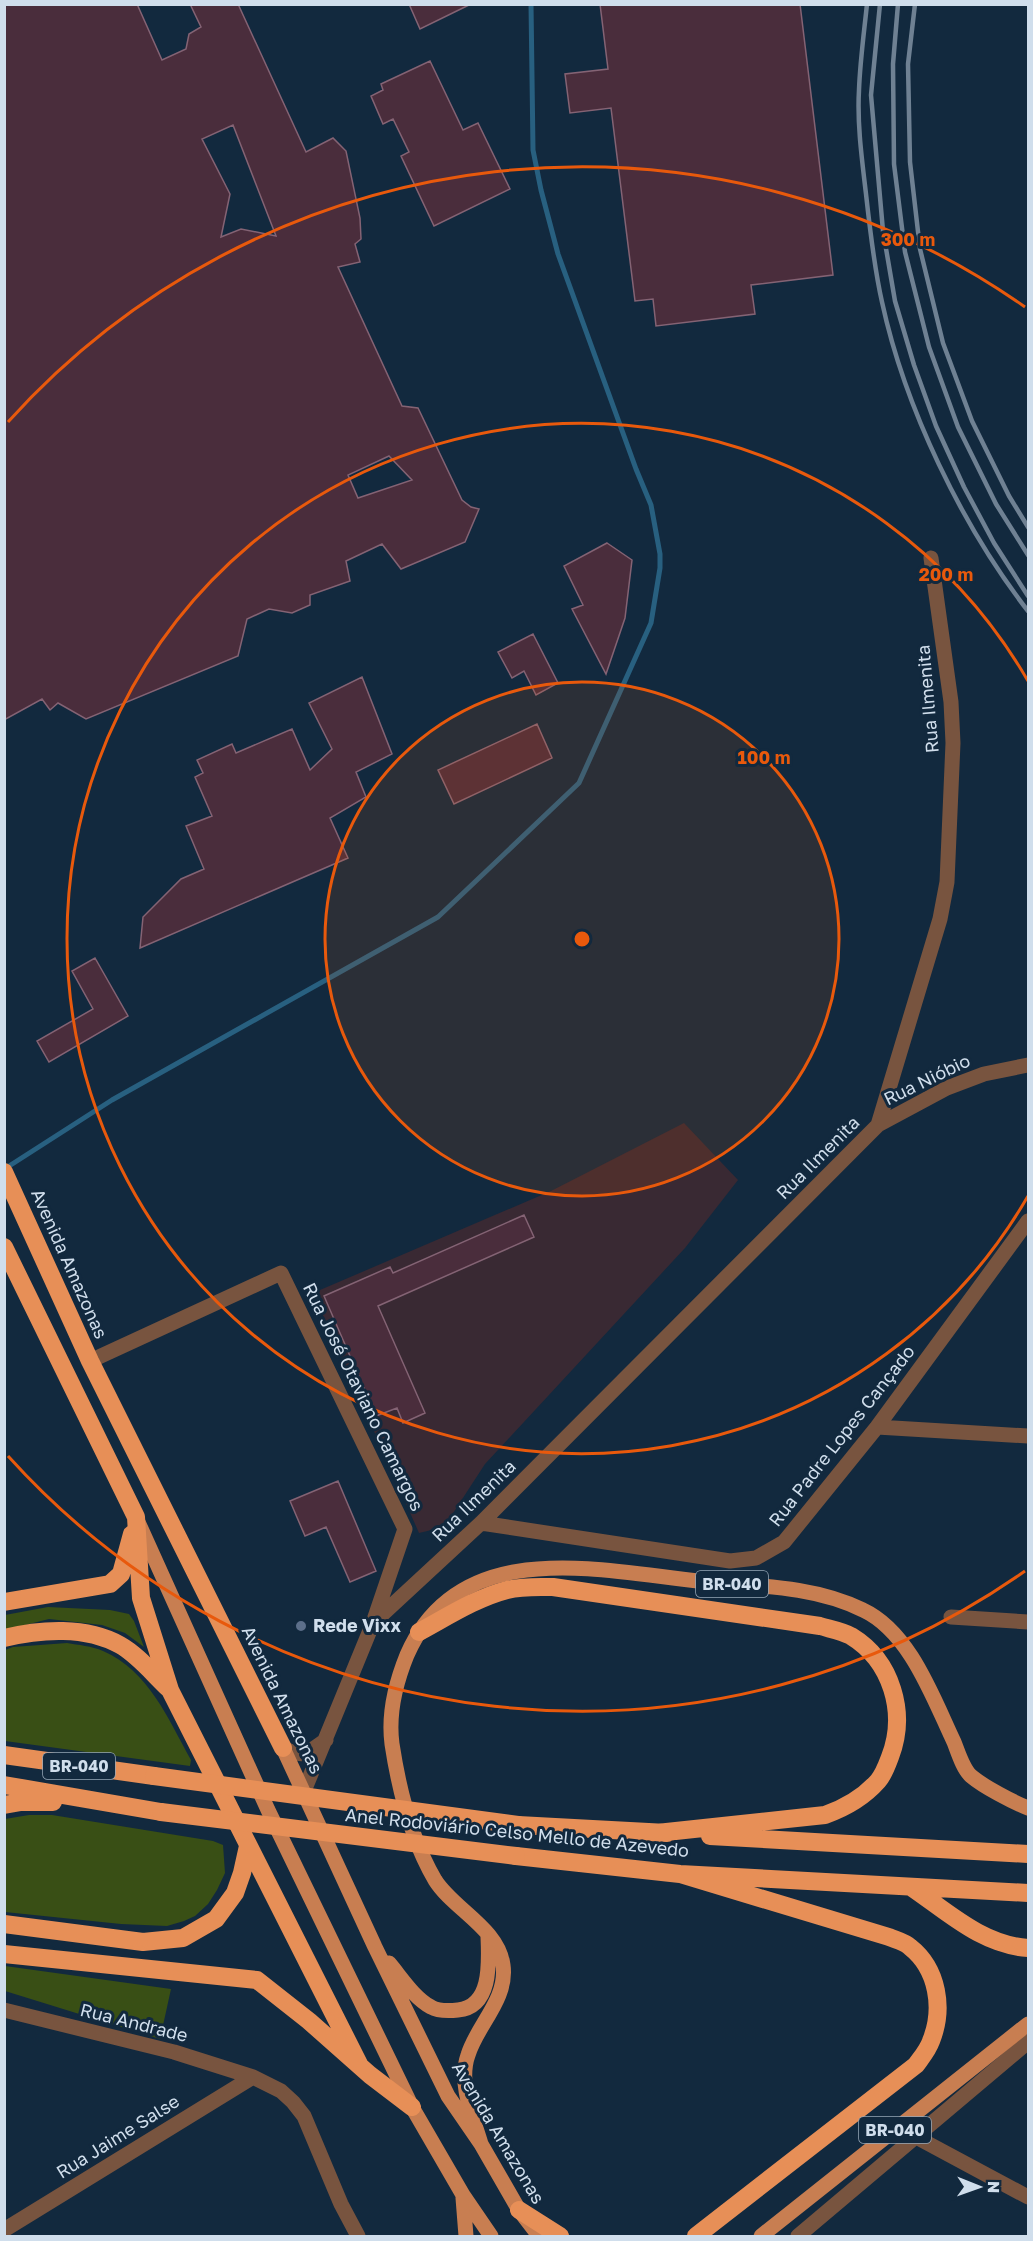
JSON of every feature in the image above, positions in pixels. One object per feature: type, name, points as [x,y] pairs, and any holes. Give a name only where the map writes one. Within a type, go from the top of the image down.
[{"type":"highway","name":"Avenida Amazonas","points":[[4,1172],[90,1361],[284,1748]]},
{"type":"highway","points":[[4,1247],[136,1517],[141,1598],[170,1690],[359,2064]]},
{"type":"highway","points":[[4,1602],[110,1584],[121,1574],[136,1517]]},
{"type":"highway","points":[[419,1632],[495,1594],[517,1588],[553,1587],[820,1626],[848,1635],[880,1662],[889,1679],[895,1699],[898,1723],[894,1747],[879,1780],[845,1808],[825,1815],[657,1833]]},
{"type":"highway","points":[[4,1638],[26,1633],[55,1631],[79,1632],[100,1637],[120,1645],[170,1690]]},
{"type":"highway","name":"Anel Rodoviário Celso Mello de Azevedo","points":[[4,1755],[518,1825],[1029,1854]]},
{"type":"highway","name":"Anel Rodoviário Celso Mello de Azevedo","points":[[4,1785],[161,1812],[680,1874],[1029,1893]]},
{"type":"highway","points":[[4,1805],[21,1802],[135,1807]]},
{"type":"highway","points":[[4,1924],[143,1942],[183,1938],[216,1919],[235,1893],[248,1846]]},
{"type":"highway","points":[[680,1874],[889,1937],[910,1946],[933,1978],[938,2000],[937,2019],[931,2042],[916,2065],[696,2236]]},
{"type":"highway","points":[[909,1886],[985,1938],[1010,1946],[1029,1948]]},
{"type":"highway","points":[[4,1954],[257,1980],[412,2107]]},
{"type":"highway","points":[[519,2210],[560,2236]]},
{"type":"main road","points":[[136,1517],[268,1810],[412,2107],[463,2195],[491,2236]]},
{"type":"main road","name":"BR-040","points":[[481,2144],[467,2095],[465,2067],[468,2054],[495,2005],[503,1980],[503,1965],[500,1954],[488,1934],[436,1882],[411,1827],[399,1783],[391,1738],[391,1720],[399,1677],[419,1632],[440,1607],[469,1587],[513,1570],[575,1568],[817,1593],[866,1611],[885,1624],[921,1672],[969,1775],[1029,1808]]},
{"type":"main road","name":"Avenida Amazonas","points":[[284,1748],[375,1947],[448,2096],[481,2144],[519,2210],[539,2236]]},
{"type":"main road","points":[[375,1947],[422,2001],[432,2008],[466,2010],[477,2001],[485,1986],[489,1966],[488,1934]]},
{"type":"main road","name":"BR-040","points":[[761,2236],[1029,2024]]},
{"type":"main road","points":[[463,2195],[466,2236]]},
{"type":"street","name":"Rua Ilmenita","points":[[373,1623],[481,1522],[879,1125],[940,920],[947,882],[953,743],[951,702],[931,558]]},
{"type":"street","name":"Rua Nióbio","points":[[879,1125],[947,1088],[984,1074],[1029,1065]]},
{"type":"street","name":"Rua Padre Lopes Cançado","points":[[481,1522],[730,1561],[756,1558],[784,1542],[877,1427],[1029,1221]]},
{"type":"street","name":"Rua José Otaviano Camargos","points":[[90,1361],[281,1274],[405,1529],[373,1623],[304,1791]]},
{"type":"street","points":[[877,1427],[1029,1436]]},
{"type":"street","points":[[951,1617],[1029,1622]]},
{"type":"street","points":[[284,1748],[298,1755],[308,1752],[326,1740]]},
{"type":"street","name":"Rua Andrade","points":[[4,2010],[174,2052],[253,2077],[281,2091],[304,2115],[341,2204],[358,2236]]},
{"type":"street","points":[[798,2236],[1029,2042]]},
{"type":"street","name":"Rua Jaime Salse","points":[[4,2230],[253,2077]]},
{"type":"street","points":[[916,2137],[1029,2197]]},
{"type":"shaded area","points":[[684,1123],[738,1180],[685,1248],[485,1464],[444,1527],[419,1533],[313,1293],[551,1191]]},
{"type":"green space","points":[[48,1607],[110,1610],[129,1614],[144,1647],[125,1633],[102,1625],[49,1619],[5,1630],[5,1615]]},
{"type":"green space","points":[[67,1643],[103,1651],[119,1660],[145,1683],[191,1760],[190,1766],[5,1741],[5,1650],[13,1647]]},
{"type":"green space","points":[[29,1815],[52,1815],[213,1841],[223,1845],[225,1873],[208,1904],[195,1916],[167,1926],[121,1924],[5,1912],[5,1819]]},
{"type":"green space","points":[[5,1966],[171,1989],[160,2039],[5,1991]]},
{"type":"building","points":[[4,4],[137,4],[162,60],[186,49],[189,34],[201,27],[190,4],[238,4],[306,152],[333,138],[346,151],[360,218],[361,239],[355,244],[360,262],[338,267],[402,406],[418,408],[462,500],[471,507],[479,509],[465,542],[401,569],[382,544],[346,561],[350,581],[310,595],[310,605],[292,613],[269,609],[247,619],[238,656],[86,719],[58,703],[50,710],[42,699],[4,720]],"holes":[[[233,125],[276,236],[241,229],[221,237],[230,194],[202,139]],[[389,456],[412,480],[358,498],[348,475]]]},
{"type":"building","points":[[409,4],[471,4],[420,29]]},
{"type":"building","points":[[600,4],[800,4],[833,275],[751,285],[755,314],[656,326],[653,299],[635,301],[611,108],[570,113],[565,74],[608,69]]},
{"type":"building","points":[[430,61],[463,130],[478,123],[510,189],[434,226],[401,156],[409,152],[393,119],[383,124],[371,96],[383,90],[381,84]]},
{"type":"building","points":[[607,543],[632,560],[625,618],[606,674],[572,609],[583,605],[564,566]]},
{"type":"building","points":[[533,634],[558,683],[536,695],[524,671],[512,678],[498,652]]},
{"type":"building","points":[[362,677],[392,754],[356,772],[366,797],[330,818],[348,858],[140,948],[143,917],[181,879],[204,869],[186,826],[212,816],[195,777],[203,773],[197,760],[232,744],[236,753],[292,729],[310,770],[332,749],[309,703]]},
{"type":"building","points":[[537,724],[552,758],[454,804],[438,770]]},
{"type":"building","points":[[95,958],[128,1016],[49,1062],[37,1041],[93,1009],[72,971]]},
{"type":"building","points":[[524,1215],[534,1237],[378,1306],[425,1413],[403,1423],[397,1408],[376,1416],[324,1296],[390,1267],[393,1273]]},
{"type":"building","points":[[338,1481],[376,1571],[350,1582],[326,1527],[305,1536],[290,1501]]},
{"type":"waterway","points":[[6,1168],[112,1100],[438,917],[579,783],[651,623],[660,568],[660,554],[651,505],[558,254],[541,190],[533,150],[531,4]]},
{"type":"railway","points":[[867,4],[860,79],[860,142],[874,262],[892,342],[921,424],[959,504],[1004,578],[1028,611]]},
{"type":"railway","points":[[880,4],[871,95],[883,231],[895,301],[914,365],[936,426],[964,487],[994,543],[1028,596]]},
{"type":"railway","points":[[898,4],[893,64],[894,164],[905,252],[929,347],[958,427],[996,504],[1028,555]]},
{"type":"railway","points":[[915,4],[908,64],[910,162],[920,249],[943,343],[972,421],[1009,496],[1028,527]]},
{"type":"place","name":"Rede Vixx","points":[[301,1626]]}]
